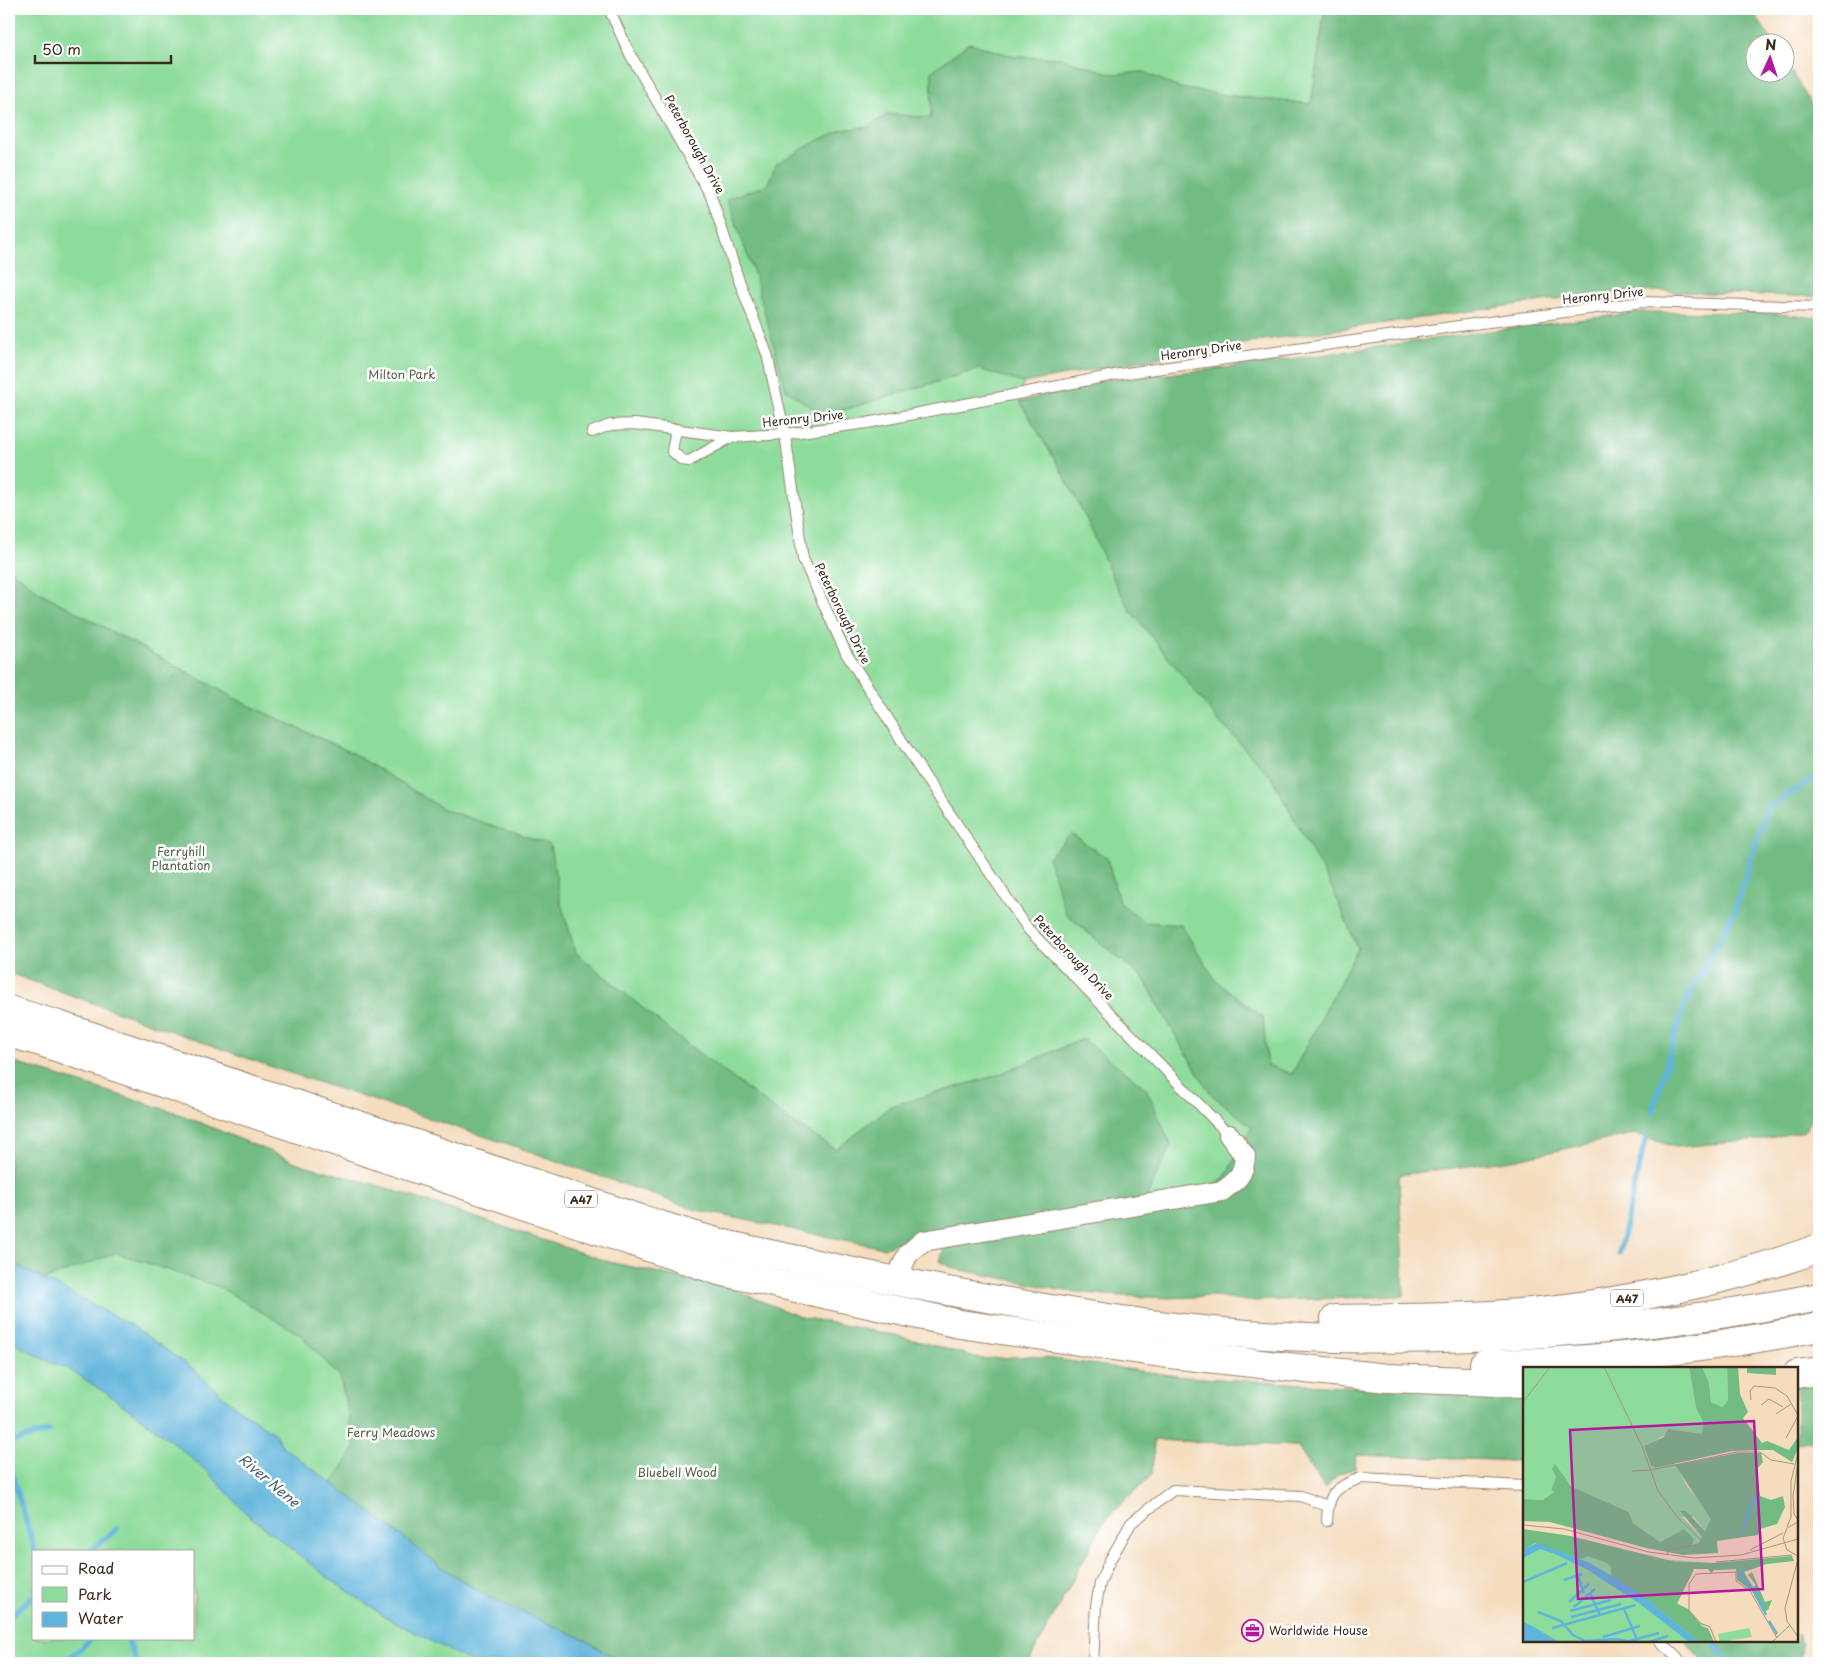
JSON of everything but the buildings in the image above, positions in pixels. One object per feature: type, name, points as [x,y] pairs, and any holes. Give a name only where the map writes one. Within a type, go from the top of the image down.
[{"type":"highway","name":"A47","points":[[9,1010],[641,1219],[723,1244],[895,1282],[1103,1318],[1168,1326],[1301,1336],[1428,1338],[1522,1334],[1629,1325],[1776,1306],[1819,1297]]},
{"type":"highway","name":"A47","points":[[9,1033],[50,1045],[719,1271],[960,1324],[1161,1353],[1387,1378],[1523,1383]]},
{"type":"highway","name":"A47","points":[[1168,1326],[1266,1319],[1429,1318],[1532,1312],[1646,1295],[1774,1265],[1819,1248]]},
{"type":"highway","name":"A47","points":[[1161,1353],[1387,1366],[1530,1363],[1638,1355],[1819,1327]]},
{"type":"highway","points":[[1798,1374],[1819,1371]]},
{"type":"street","points":[[895,1282],[908,1254],[923,1241],[1222,1191],[1234,1182],[1244,1168],[1245,1156],[1228,1135]]},
{"type":"lane","name":"Peterborough Drive","points":[[609,9],[630,54],[711,196],[767,354],[785,434],[803,559],[846,653],[924,777],[1028,929],[1228,1135]]},
{"type":"lane","name":"Heronry Drive","points":[[592,432],[610,425],[634,424],[732,437],[785,434],[867,423],[1120,374],[1466,324],[1642,302],[1819,307]]},
{"type":"lane","points":[[676,429],[672,452],[682,460],[689,461],[732,437]]},
{"type":"lane","points":[[1327,1521],[1327,1506],[1330,1498],[1342,1484],[1361,1478],[1523,1486]]},
{"type":"lane","points":[[1093,1663],[1097,1598],[1100,1584],[1109,1562],[1131,1523],[1173,1490],[1301,1496],[1327,1506]]},
{"type":"lane","points":[[1661,1642],[1681,1663]]},
{"type":"green space","name":"Milton Park","points":[[9,9],[1325,9],[1311,104],[1240,97],[1179,88],[1144,72],[1112,74],[1061,58],[1016,57],[969,43],[932,71],[931,118],[888,114],[869,127],[841,130],[767,185],[727,199],[753,270],[824,416],[979,369],[1023,383],[1020,402],[1060,468],[1089,524],[1117,587],[1217,719],[1272,778],[1332,888],[1358,949],[1292,1074],[1267,1065],[1263,1017],[1216,981],[1181,925],[1145,922],[1119,902],[1107,858],[1066,914],[1144,979],[1211,1094],[1252,1127],[1224,1179],[1211,1194],[1145,1200],[1083,1039],[995,1076],[891,1106],[836,1150],[786,1118],[675,1035],[576,953],[561,904],[549,845],[443,809],[352,753],[244,703],[39,592],[9,568]]},
{"type":"green space","points":[[1325,9],[1751,9],[1766,32],[1746,32],[1746,82],[1796,82],[1796,79],[1819,117],[1819,297],[1653,291],[1593,294],[1221,346],[1023,383],[979,369],[824,416],[786,390],[753,270],[727,199],[767,185],[776,164],[841,130],[869,127],[888,114],[931,118],[932,71],[969,43],[1016,57],[1061,58],[1112,74],[1144,72],[1179,88],[1240,97],[1311,104]]},
{"type":"green space","name":"Ferryhill Plantation","points":[[1642,312],[1767,313],[1819,318],[1819,1103],[1805,1131],[1759,1140],[1676,1147],[1634,1134],[1513,1160],[1399,1175],[1404,1296],[1248,1301],[1215,1296],[1168,1298],[1104,1295],[1058,1290],[955,1269],[940,1262],[944,1246],[917,1234],[884,1248],[696,1210],[520,1148],[280,1070],[9,973],[9,568],[39,592],[244,703],[352,753],[443,809],[550,845],[561,904],[576,953],[675,1035],[786,1118],[836,1150],[891,1106],[995,1076],[1083,1039],[1146,1088],[1171,1145],[1145,1200],[1173,1205],[1224,1179],[1252,1127],[1211,1094],[1144,979],[1066,914],[1048,857],[1071,834],[1107,858],[1119,902],[1145,922],[1181,925],[1216,981],[1263,1017],[1267,1065],[1292,1074],[1358,948],[1332,888],[1272,778],[1217,719],[1130,610],[1060,468],[1020,402],[1092,382],[1242,366],[1496,330]]},
{"type":"green space","name":"Bluebell Wood","points":[[9,1061],[174,1112],[300,1164],[380,1186],[609,1262],[732,1289],[800,1317],[895,1335],[982,1359],[1031,1356],[1184,1377],[1357,1387],[1523,1461],[1356,1455],[1355,1468],[1338,1474],[1325,1489],[1297,1446],[1154,1440],[1152,1475],[1103,1523],[1028,1663],[9,1663]]},
{"type":"green space","name":"Bluebell Wood","points":[[9,1061],[174,1112],[300,1164],[380,1186],[609,1262],[732,1289],[800,1317],[895,1335],[982,1359],[1031,1356],[1184,1377],[1357,1387],[1523,1389],[1523,1461],[1356,1455],[1355,1468],[1338,1474],[1325,1489],[1297,1446],[1154,1440],[1152,1475],[1103,1523],[1028,1663],[621,1663],[586,1640],[488,1597],[440,1566],[332,1483],[355,1448],[340,1377],[299,1334],[219,1287],[116,1253],[44,1280],[9,1261]]},
{"type":"green space","points":[[1819,1379],[1819,1439],[1798,1443],[1798,1380]]},
{"type":"green space","points":[[1798,1635],[1802,1644],[1800,1663],[1705,1663],[1686,1642],[1731,1642],[1734,1645],[1750,1642],[1798,1642]]},
{"type":"water","name":"River Nene","points":[[9,1261],[133,1326],[193,1369],[232,1404],[275,1434],[283,1447],[440,1566],[488,1597],[586,1640],[621,1663],[473,1663],[387,1618],[327,1577],[247,1514],[208,1472],[160,1432],[69,1369],[43,1359],[9,1341]]},
{"type":"waterway","points":[[1652,1113],[1684,1006],[1734,913],[1767,809],[1819,774]]},
{"type":"waterway","points":[[1619,1253],[1646,1138]]},
{"type":"waterway","points":[[9,1443],[49,1431]]},
{"type":"waterway","points":[[9,1464],[35,1550]]},
{"type":"waterway","points":[[91,1550],[117,1529]]},
{"type":"waterway","points":[[9,1616],[32,1598]]},
{"type":"waterway","points":[[63,1663],[91,1640]]},
{"type":"waterway","points":[[128,1640],[137,1663]]},
{"type":"waterway","points":[[1711,1642],[1722,1653],[1728,1663]]},
{"type":"place","name":"Worldwide House","points":[[1253,1630]]},
{"type":"park label","name":"Ferry Meadows","points":[[391,1432]]}]
